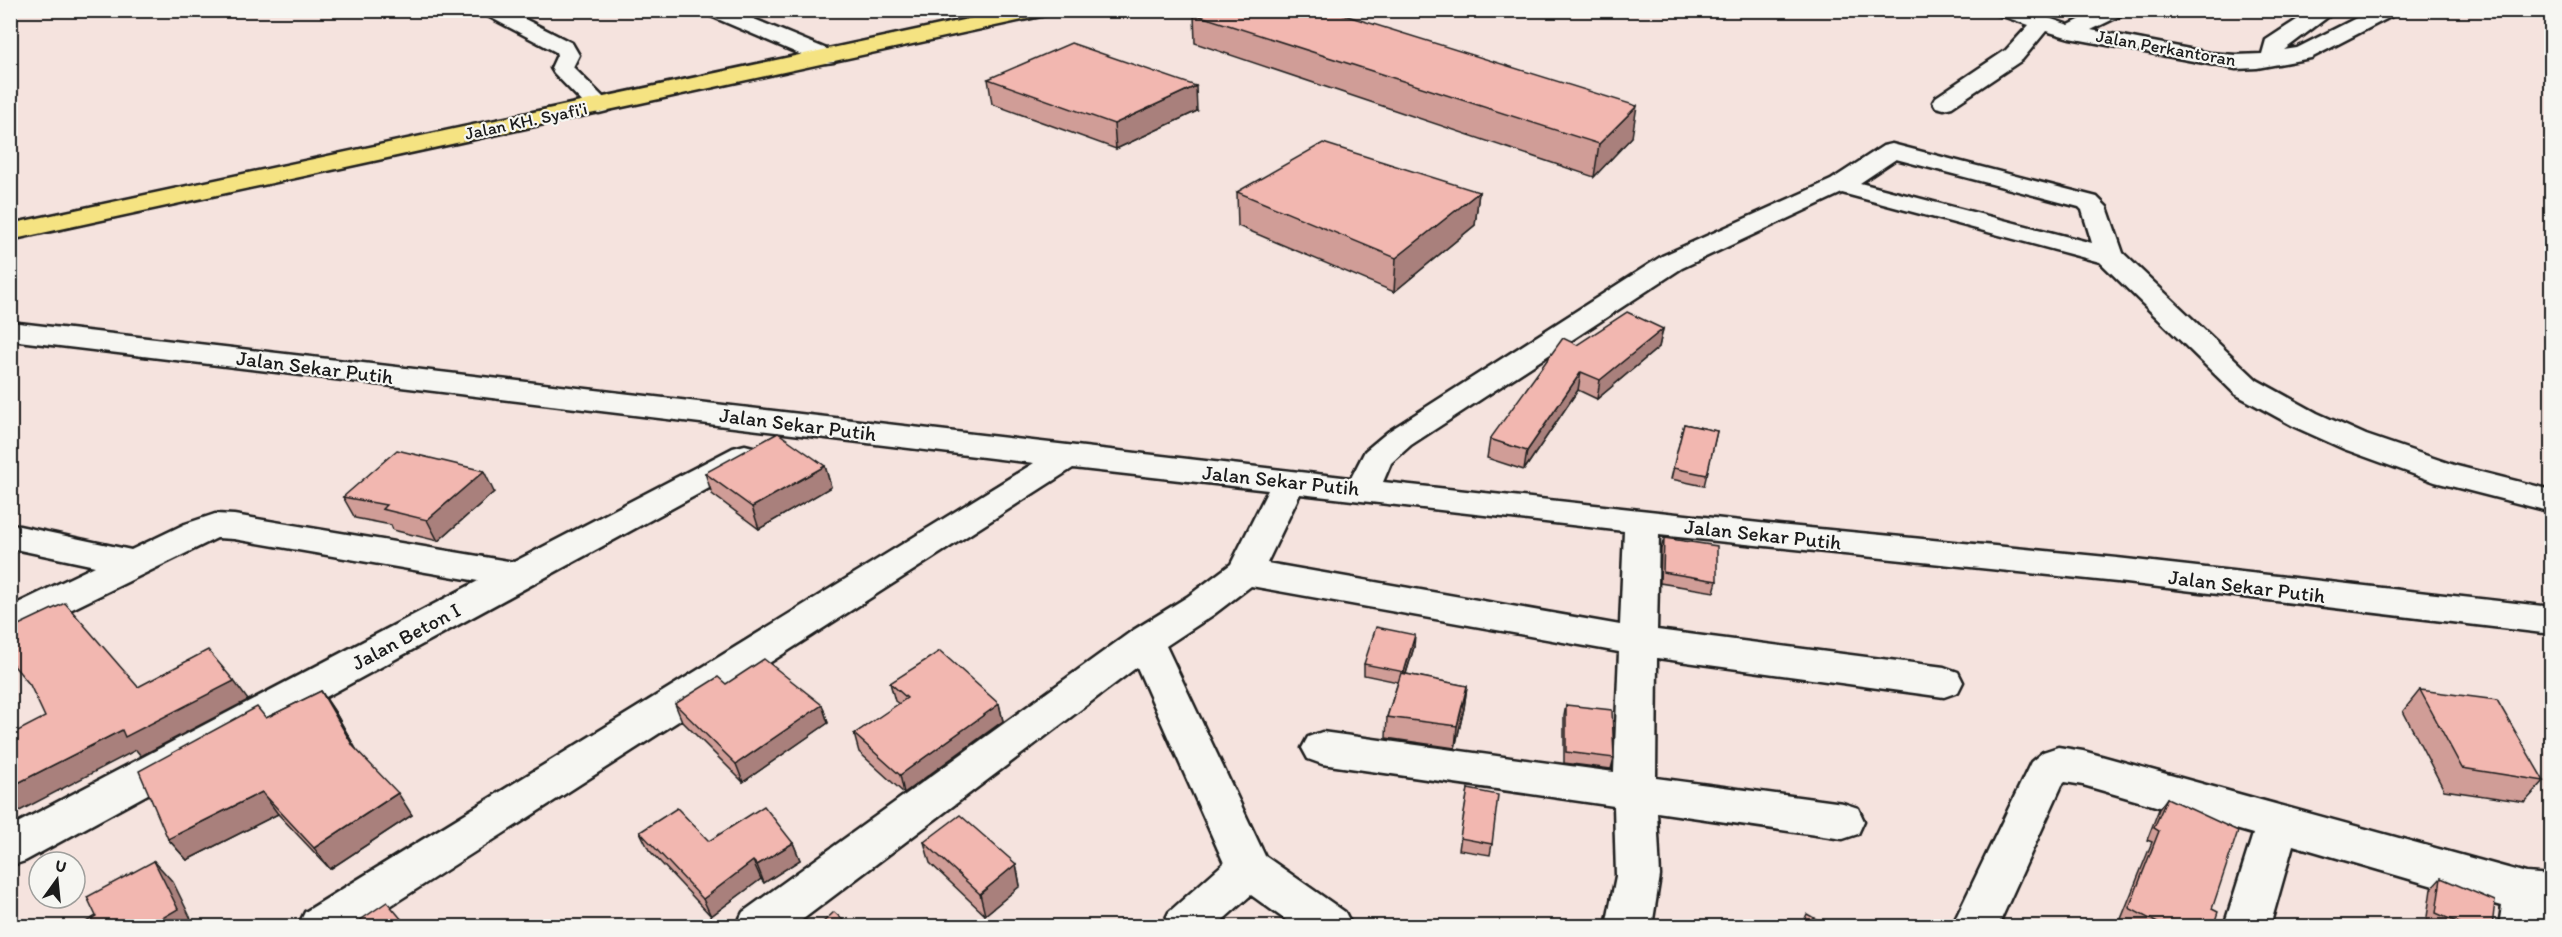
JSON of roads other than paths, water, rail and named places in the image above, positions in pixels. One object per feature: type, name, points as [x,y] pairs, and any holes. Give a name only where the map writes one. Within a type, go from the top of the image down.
[{"type":"main road","name":"Jalan KH. Syafi'i","points":[[10,232],[1041,10]]},
{"type":"street","points":[[491,10],[564,48],[568,55],[562,68],[599,106]]},
{"type":"street","points":[[713,10],[826,57]]},
{"type":"street","name":"Jalan Perkantoran","points":[[2003,10],[2070,32],[2210,59],[2257,61],[2303,53],[2381,15]]},
{"type":"street","points":[[2070,32],[2117,10]]},
{"type":"street","points":[[2272,57],[2274,45],[2327,10]]},
{"type":"street","points":[[2339,10],[2381,15]]},
{"type":"street","points":[[1944,102],[2014,55],[2042,24]]},
{"type":"street","points":[[1363,489],[1377,458],[1400,438],[1663,269],[1840,185],[1892,151],[2088,202],[2094,207],[2110,256],[2246,387],[2306,420],[2355,442],[2447,474],[2552,501]]},
{"type":"street","points":[[1840,185],[2110,256]]},
{"type":"street","name":"Jalan Sekar Putih","points":[[10,331],[212,353],[478,388],[1120,464],[2117,570],[2552,621]]},
{"type":"street","name":"Jalan Beton I","points":[[10,848],[802,425]]},
{"type":"street","points":[[321,927],[1067,457]]},
{"type":"street","points":[[759,927],[1149,638],[1200,606],[1245,572],[1289,482]]},
{"type":"street","points":[[1629,927],[1636,906],[1639,879],[1635,791],[1642,521]]},
{"type":"street","points":[[10,623],[197,532],[215,526],[520,576]]},
{"type":"street","points":[[10,536],[136,563]]},
{"type":"street","points":[[1245,572],[1640,642],[1944,682]]},
{"type":"street","points":[[1149,638],[1249,869],[1329,927]]},
{"type":"street","points":[[1322,748],[1843,821]]},
{"type":"street","points":[[1975,927],[2046,774],[2058,764],[2083,768],[2278,822],[2533,905]]},
{"type":"street","points":[[2247,927],[2278,822]]},
{"type":"street","points":[[1185,927],[1249,869]]}]
